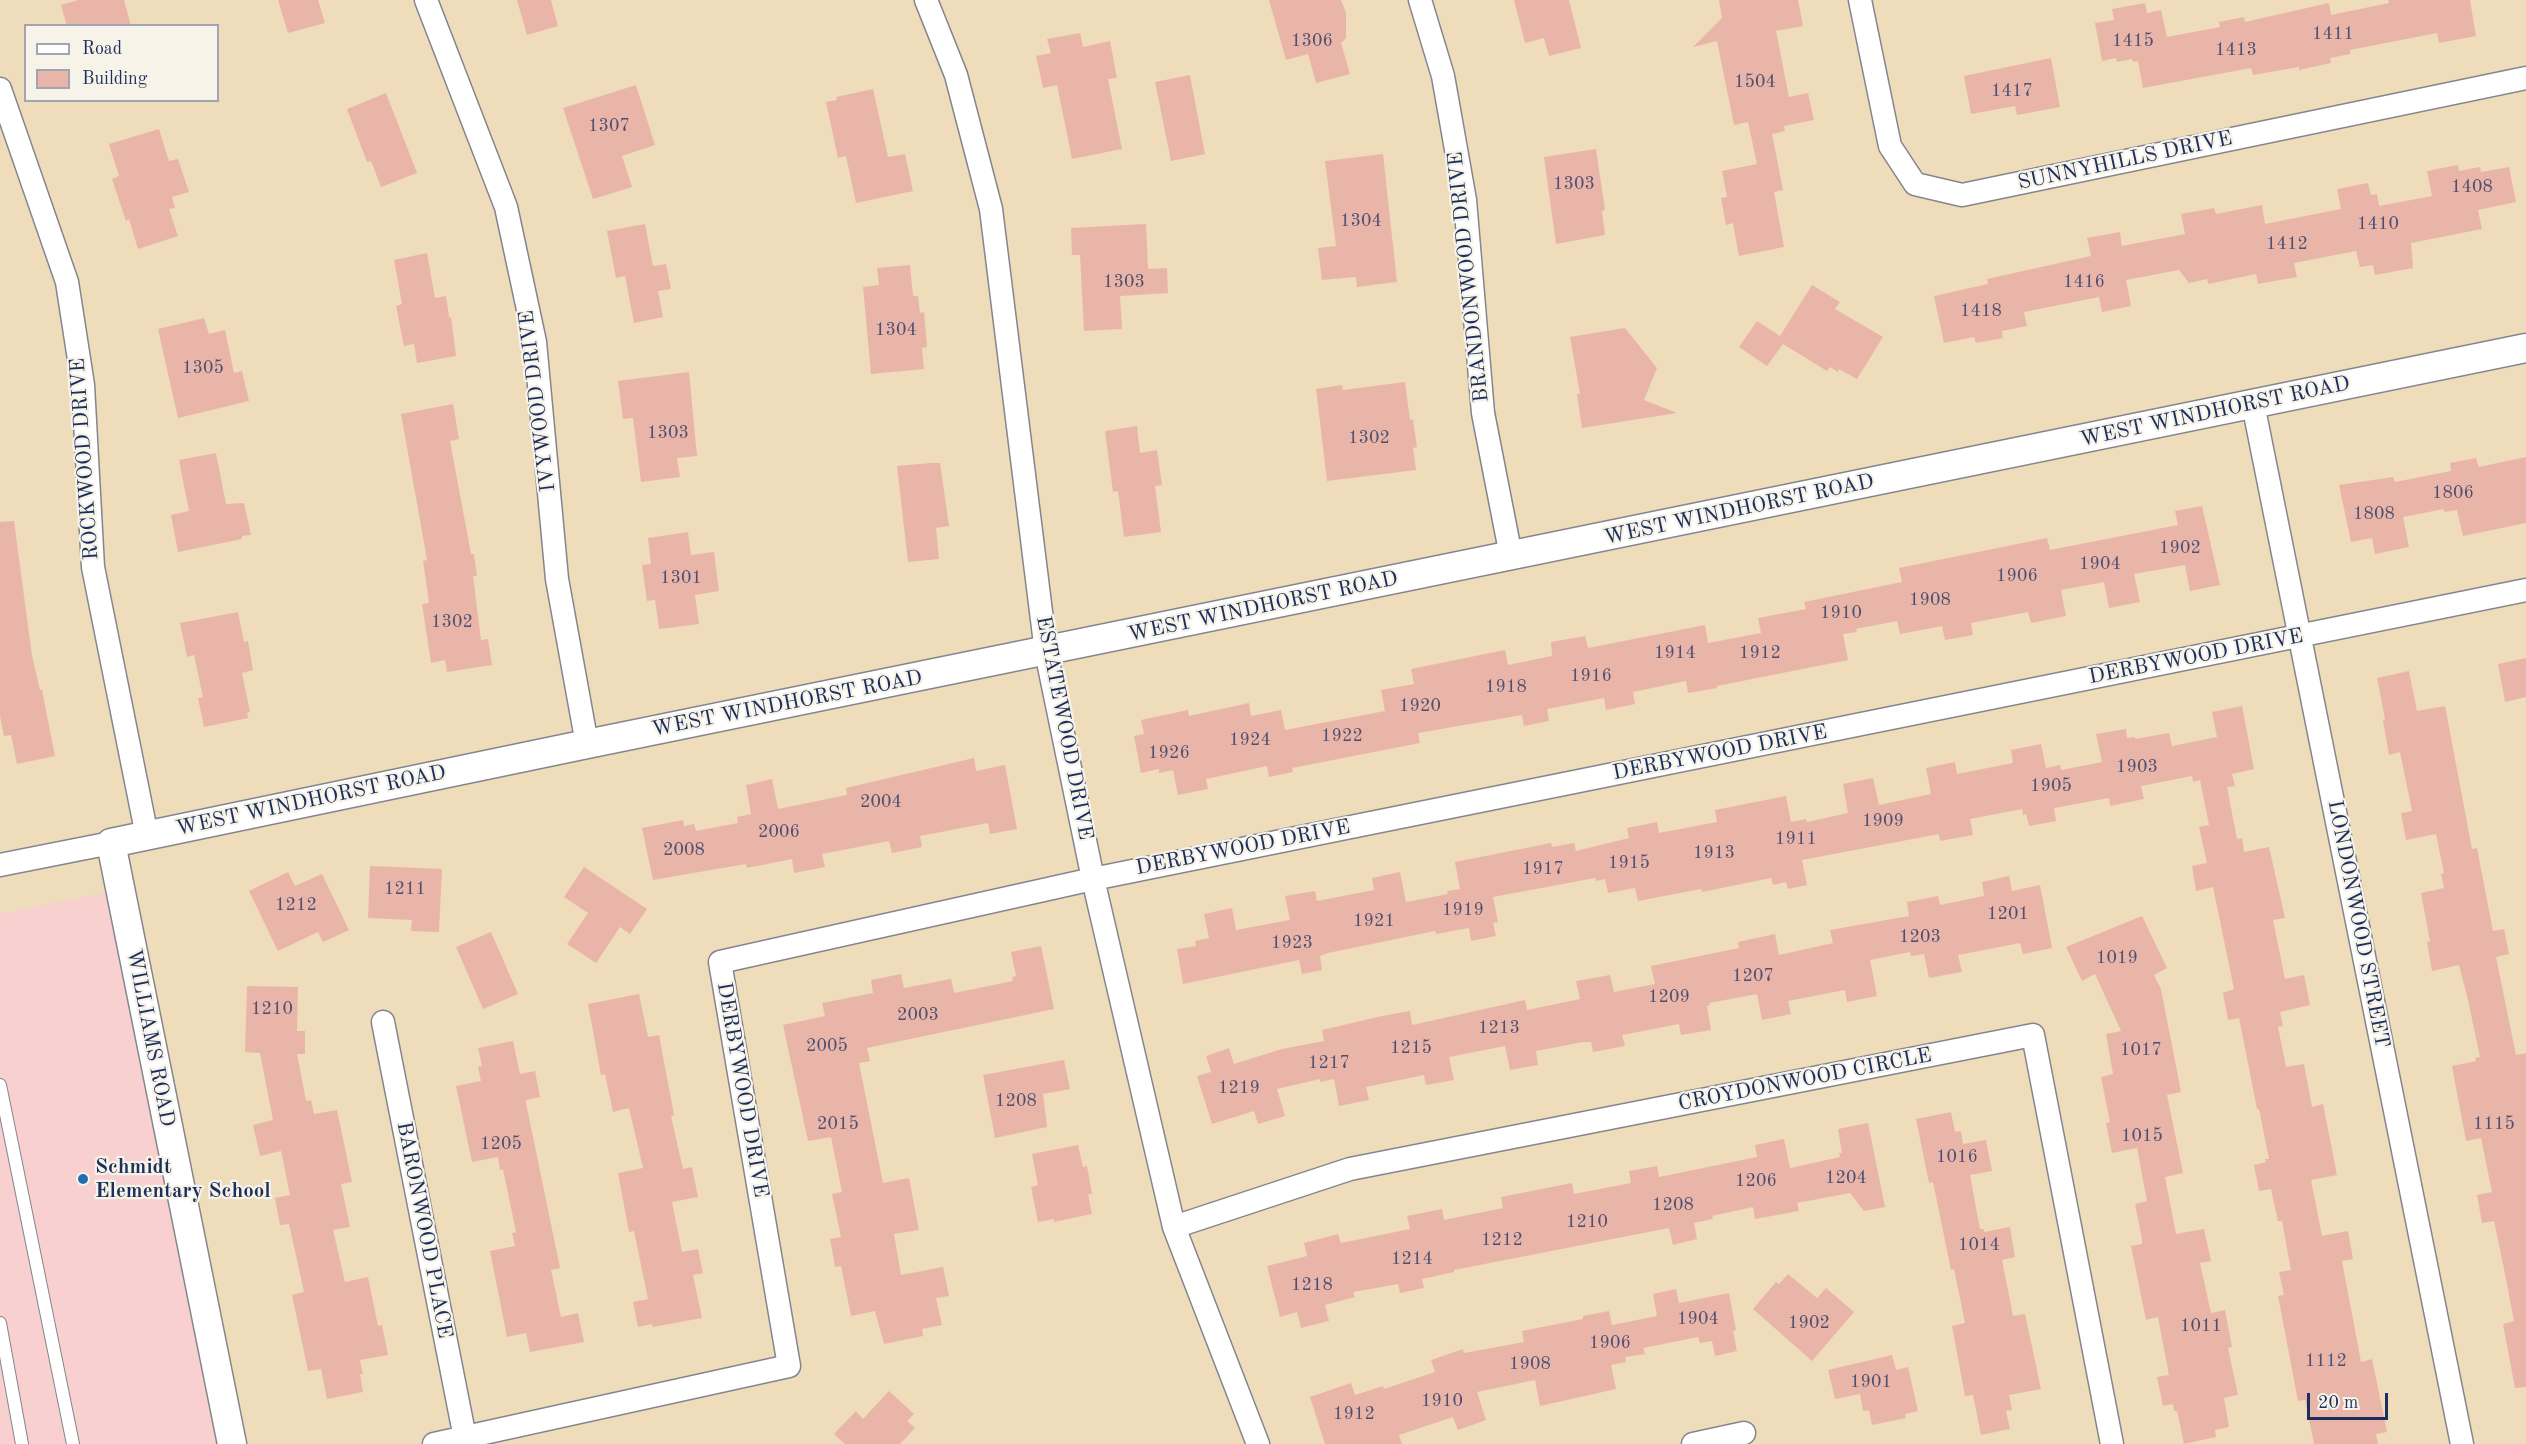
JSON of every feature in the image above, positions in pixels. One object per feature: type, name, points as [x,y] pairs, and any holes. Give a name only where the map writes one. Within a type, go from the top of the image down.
[{"type":"street","name":"IVYWOOD DRIVE","points":[[426,0],[506,207],[533,331],[557,579],[587,744]]},
{"type":"street","name":"ESTATEWOOD DRIVE","points":[[926,0],[956,75],[991,209],[1046,652],[1093,879],[1174,1227],[1258,1444]]},
{"type":"street","name":"BRANDONWOOD DRIVE","points":[[1420,0],[1443,76],[1465,200],[1483,413],[1510,556]]},
{"type":"street","name":"SUNNYHILLS DRIVE","points":[[1860,0],[1890,146],[1915,184],[1962,195],[2526,78]]},
{"type":"street","name":"ROCKWOOD DRIVE","points":[[0,89],[67,282],[83,385],[93,567],[147,836]]},
{"type":"street","name":"WEST WINDHORST ROAD","points":[[0,865],[2526,348]]},
{"type":"street","name":"LONDONWOOD STREET","points":[[2253,404],[2462,1444]]},
{"type":"street","name":"DERBYWOOD DRIVE","points":[[435,1444],[789,1366],[720,962],[1093,879],[2526,590]]},
{"type":"street","name":"WILLIAMS ROAD","points":[[111,843],[232,1444]]},
{"type":"street","name":"BARONWOOD PLACE","points":[[383,1022],[465,1438]]},
{"type":"street","name":"CROYDONWOOD CIRCLE","points":[[1174,1227],[1350,1169],[2033,1035],[2112,1444]]},
{"type":"street","points":[[1693,1444],[1744,1433]]},
{"type":"lane","points":[[0,1085],[73,1444]]},
{"type":"lane","points":[[0,1323],[22,1444]]},
{"type":"shaded area","name":"Schmidt Elementary School","points":[[108,892],[220,1444],[0,1444],[0,914]]},
{"type":"building","points":[[78,0],[124,0],[130,24],[66,24],[61,5]]},
{"type":"building","points":[[278,0],[318,0],[325,23],[288,33]]},
{"type":"building","points":[[517,0],[551,0],[558,26],[527,35]]},
{"type":"building","points":[[1269,0],[1341,0],[1346,13],[1346,38],[1341,43],[1350,74],[1316,83],[1308,54],[1286,60]]},
{"type":"building","points":[[1514,0],[1569,0],[1581,48],[1549,56],[1544,38],[1525,43]]},
{"type":"building","points":[[1719,0],[1798,0],[1803,26],[1776,31],[1789,97],[1808,93],[1814,120],[1784,126],[1785,131],[1772,134],[1783,190],[1774,192],[1784,247],[1739,256],[1733,223],[1726,225],[1721,198],[1727,197],[1722,171],[1757,164],[1748,122],[1734,125],[1717,41],[1693,47],[1722,18]]},
{"type":"building","points":[[2388,0],[2470,0],[2476,36],[2439,43],[2437,33],[2350,50],[2350,54],[2330,58],[2331,63],[2299,70],[2299,67],[2253,75],[2251,68],[2143,88],[2138,61],[2133,62],[2132,59],[2117,62],[2116,58],[2102,61],[2095,23],[2114,20],[2112,9],[2145,3],[2147,13],[2161,10],[2167,37],[2220,27],[2219,22],[2244,17],[2245,22],[2329,3],[2331,15],[2389,3]]},
{"type":"building","points":[[1080,33],[1083,47],[1110,41],[1117,78],[1108,79],[1122,149],[1072,159],[1057,85],[1043,88],[1036,56],[1051,53],[1047,39]]},
{"type":"building","points":[[2051,58],[2060,107],[2017,115],[2015,106],[1971,114],[1964,76]]},
{"type":"building","points":[[1190,75],[1205,154],[1171,161],[1155,82]]},
{"type":"building","points":[[636,85],[655,145],[622,156],[632,187],[593,199],[563,108]]},
{"type":"building","points":[[873,89],[888,157],[905,154],[913,191],[856,203],[846,156],[838,158],[826,102],[837,100],[836,97]]},
{"type":"building","points":[[386,93],[417,173],[381,187],[371,161],[367,162],[347,109]]},
{"type":"building","points":[[159,129],[169,161],[178,159],[189,192],[172,197],[175,208],[169,209],[178,236],[138,249],[129,219],[126,221],[112,179],[119,176],[109,144]]},
{"type":"building","points":[[1596,149],[1605,210],[1602,211],[1605,235],[1556,244],[1544,157]]},
{"type":"building","points":[[1383,154],[1397,282],[1357,287],[1356,277],[1322,280],[1318,248],[1336,246],[1325,161]]},
{"type":"building","points":[[2458,165],[2459,171],[2480,167],[2481,172],[2509,167],[2516,202],[2478,210],[2482,229],[2411,243],[2413,268],[2375,275],[2373,265],[2360,267],[2356,251],[2294,263],[2297,277],[2258,284],[2256,274],[2208,284],[2207,279],[2189,283],[2179,270],[2126,280],[2131,306],[2102,312],[2099,297],[2024,312],[2027,326],[2002,331],[2003,338],[1976,343],[1974,337],[1944,343],[1934,296],[1988,284],[1987,279],[2091,256],[2087,238],[2120,232],[2122,246],[2185,234],[2181,214],[2214,208],[2216,214],[2262,205],[2265,224],[2341,209],[2337,189],[2368,183],[2371,195],[2377,194],[2379,206],[2432,196],[2427,171]]},
{"type":"building","points":[[645,224],[653,266],[666,264],[671,289],[658,291],[663,317],[634,323],[625,276],[616,278],[607,231]]},
{"type":"building","points":[[1146,224],[1148,269],[1167,268],[1168,293],[1120,296],[1122,329],[1084,331],[1080,255],[1072,255],[1071,228]]},
{"type":"building","points":[[427,253],[435,298],[446,296],[456,356],[417,363],[414,344],[404,346],[396,306],[402,304],[394,260]]},
{"type":"building","points":[[910,265],[913,296],[918,296],[920,313],[924,312],[927,347],[922,348],[924,369],[871,374],[863,287],[879,285],[877,268]]},
{"type":"building","points":[[1812,285],[1840,302],[1835,309],[1883,337],[1857,379],[1839,369],[1838,372],[1830,367],[1827,371],[1783,344],[1767,366],[1739,347],[1757,321],[1780,336]]},
{"type":"building","points":[[204,318],[209,334],[225,330],[234,373],[242,371],[249,401],[178,418],[158,329]]},
{"type":"building","points":[[1625,328],[1657,368],[1644,400],[1677,413],[1582,428],[1577,394],[1580,394],[1570,337]]},
{"type":"building","points":[[689,372],[697,456],[677,458],[680,477],[641,482],[633,418],[623,419],[618,381]]},
{"type":"building","points":[[1405,382],[1410,420],[1413,419],[1417,447],[1413,448],[1416,470],[1327,481],[1316,389],[1342,385],[1343,390]]},
{"type":"building","points":[[453,404],[459,439],[450,441],[471,554],[474,554],[477,576],[473,576],[481,640],[488,639],[492,665],[447,672],[445,660],[431,663],[422,604],[429,603],[423,561],[427,560],[401,414]]},
{"type":"building","points":[[1137,426],[1140,453],[1157,450],[1162,485],[1155,486],[1161,532],[1124,537],[1118,491],[1113,492],[1105,431]]},
{"type":"building","points":[[216,453],[226,504],[244,503],[251,535],[242,536],[242,539],[178,552],[171,515],[189,511],[179,460]]},
{"type":"building","points":[[2526,457],[2526,523],[2463,536],[2457,510],[2444,512],[2444,509],[2403,517],[2409,547],[2375,554],[2372,538],[2351,542],[2339,485],[2393,477],[2395,482],[2451,471],[2450,463],[2476,458],[2479,467]]},
{"type":"building","points":[[940,463],[949,526],[936,528],[939,559],[908,562],[897,466]]},
{"type":"building","points":[[2202,506],[2220,585],[2190,591],[2185,565],[2134,574],[2140,602],[2109,608],[2104,582],[2061,590],[2066,616],[2031,623],[2028,612],[1971,623],[1973,635],[1945,640],[1942,626],[1900,634],[1897,621],[1856,629],[1857,632],[1843,634],[1848,660],[1688,693],[1686,681],[1633,692],[1635,704],[1606,710],[1604,698],[1547,709],[1549,721],[1524,726],[1522,715],[1418,733],[1420,743],[1292,768],[1293,772],[1269,777],[1267,766],[1206,779],[1208,789],[1178,795],[1173,770],[1159,773],[1159,769],[1141,773],[1134,736],[1144,734],[1141,720],[1188,710],[1189,716],[1249,703],[1251,716],[1281,710],[1285,730],[1385,711],[1381,690],[1414,684],[1411,669],[1505,650],[1508,665],[1552,656],[1551,642],[1585,636],[1588,648],[1705,625],[1708,643],[1761,633],[1758,618],[1806,609],[1804,602],[1902,582],[1899,568],[2047,538],[2050,550],[2178,525],[2175,511]]},
{"type":"building","points":[[14,521],[32,656],[40,690],[42,690],[55,756],[17,764],[11,735],[4,736],[0,716],[0,522]]},
{"type":"building","points":[[688,532],[691,555],[714,552],[719,591],[695,595],[699,624],[659,629],[655,600],[647,601],[642,565],[651,564],[648,538]]},
{"type":"building","points":[[238,612],[244,642],[248,641],[253,670],[242,673],[250,712],[247,713],[248,718],[204,727],[198,698],[203,697],[194,655],[187,657],[180,623]]},
{"type":"building","points":[[2526,658],[2526,697],[2505,702],[2498,664]]},
{"type":"building","points":[[2409,671],[2417,711],[2445,706],[2472,849],[2477,848],[2493,931],[2504,929],[2509,954],[2496,957],[2516,1055],[2526,1053],[2526,1387],[2515,1388],[2503,1324],[2514,1321],[2494,1221],[2482,1223],[2477,1195],[2492,1192],[2481,1138],[2466,1141],[2452,1066],[2476,1061],[2475,1058],[2480,1057],[2468,1000],[2459,965],[2432,971],[2427,942],[2430,941],[2421,893],[2444,888],[2441,874],[2444,873],[2436,834],[2406,840],[2401,813],[2412,811],[2400,752],[2389,755],[2383,720],[2385,719],[2377,678]]},
{"type":"building","points":[[2242,706],[2254,769],[2232,774],[2235,786],[2227,787],[2237,839],[2242,838],[2244,852],[2269,847],[2285,918],[2273,920],[2285,979],[2304,975],[2310,1005],[2280,1012],[2283,1026],[2278,1027],[2286,1067],[2304,1064],[2312,1107],[2323,1104],[2337,1175],[2311,1180],[2322,1236],[2348,1231],[2353,1259],[2342,1261],[2361,1362],[2372,1359],[2387,1432],[2376,1434],[2378,1444],[2314,1444],[2305,1400],[2298,1401],[2278,1296],[2284,1295],[2279,1272],[2291,1270],[2282,1221],[2278,1221],[2271,1189],[2259,1191],[2254,1165],[2269,1159],[2239,1018],[2228,1020],[2223,993],[2234,989],[2213,887],[2196,891],[2192,866],[2207,863],[2199,827],[2209,825],[2200,780],[2193,782],[2192,776],[2141,786],[2144,799],[2110,806],[2109,798],[2054,808],[2056,821],[2029,826],[2022,809],[1970,819],[1973,835],[1940,841],[1939,834],[1802,860],[1807,885],[1788,889],[1786,882],[1773,885],[1771,878],[1702,892],[1701,889],[1638,901],[1635,888],[1608,893],[1605,879],[1596,881],[1595,878],[1493,897],[1498,922],[1493,923],[1496,936],[1471,941],[1469,928],[1436,934],[1435,931],[1328,953],[1320,956],[1322,970],[1302,974],[1299,960],[1183,984],[1177,949],[1196,946],[1195,941],[1209,938],[1204,914],[1232,908],[1236,930],[1290,920],[1285,896],[1315,891],[1317,901],[1374,890],[1372,878],[1400,872],[1406,902],[1448,894],[1447,891],[1460,889],[1455,862],[1551,843],[1552,847],[1574,843],[1576,851],[1629,838],[1627,828],[1657,822],[1659,833],[1717,822],[1715,810],[1786,796],[1791,822],[1806,819],[1807,822],[1848,813],[1843,784],[1873,778],[1879,805],[1931,794],[1926,768],[1955,762],[1957,774],[2013,763],[2011,750],[2041,744],[2046,768],[2060,765],[2061,770],[2102,762],[2096,734],[2126,729],[2127,738],[2135,737],[2135,739],[2169,733],[2172,746],[2217,737],[2212,712]]},
{"type":"building","points":[[974,758],[976,771],[1005,765],[1017,829],[990,834],[988,823],[920,836],[922,847],[892,853],[889,841],[822,854],[825,867],[794,873],[792,859],[747,868],[746,864],[653,880],[642,828],[683,820],[684,826],[694,824],[696,831],[738,823],[737,817],[751,814],[746,785],[772,779],[778,809],[847,795],[846,788]]},
{"type":"building","points":[[370,866],[442,869],[439,932],[411,931],[412,920],[368,918]]},
{"type":"building","points":[[584,867],[647,909],[630,934],[620,927],[596,963],[567,944],[588,913],[564,897]]},
{"type":"building","points":[[288,872],[295,886],[322,874],[349,930],[323,942],[318,932],[278,951],[249,891]]},
{"type":"building","points":[[2009,876],[2012,891],[2040,885],[2052,948],[2023,954],[2020,943],[1958,955],[1962,972],[1929,978],[1924,954],[1911,956],[1910,952],[1870,960],[1877,996],[1847,1002],[1845,990],[1788,1001],[1791,1014],[1762,1020],[1757,994],[1709,1003],[1710,1005],[1707,1006],[1711,1030],[1681,1035],[1679,1024],[1622,1035],[1625,1046],[1593,1052],[1591,1042],[1583,1042],[1536,1051],[1538,1065],[1510,1070],[1505,1046],[1449,1057],[1454,1080],[1426,1085],[1424,1075],[1366,1087],[1369,1100],[1339,1106],[1334,1079],[1320,1082],[1320,1079],[1277,1089],[1285,1116],[1258,1124],[1254,1111],[1212,1124],[1197,1076],[1211,1072],[1206,1056],[1229,1048],[1234,1064],[1282,1049],[1324,1041],[1322,1030],[1382,1016],[1410,1011],[1412,1025],[1525,1000],[1527,1010],[1580,999],[1576,981],[1610,975],[1614,992],[1655,984],[1651,966],[1739,948],[1738,942],[1775,934],[1779,955],[1833,943],[1830,930],[1909,916],[1907,902],[1938,896],[1940,905],[1984,896],[1982,882]]},
{"type":"building","points":[[2142,916],[2167,968],[2154,975],[2161,989],[2181,1092],[2167,1095],[2183,1173],[2165,1177],[2176,1234],[2204,1229],[2211,1261],[2200,1263],[2211,1313],[2225,1310],[2232,1347],[2228,1348],[2238,1395],[2224,1398],[2229,1427],[2215,1430],[2216,1437],[2184,1444],[2177,1411],[2174,1411],[2173,1404],[2163,1406],[2157,1377],[2169,1375],[2158,1317],[2146,1320],[2131,1246],[2142,1244],[2135,1204],[2147,1201],[2137,1148],[2112,1153],[2106,1123],[2110,1122],[2101,1077],[2113,1074],[2106,1034],[2121,1031],[2095,974],[2082,981],[2066,947]]},
{"type":"building","points":[[491,932],[518,994],[483,1009],[456,947]]},
{"type":"building","points":[[1041,946],[1054,1009],[867,1048],[870,1061],[859,1063],[883,1183],[909,1178],[919,1230],[894,1234],[901,1275],[943,1267],[949,1296],[936,1298],[942,1325],[922,1329],[923,1336],[884,1344],[875,1311],[851,1316],[841,1266],[835,1267],[830,1239],[841,1237],[832,1194],[842,1192],[831,1137],[808,1141],[783,1025],[825,1016],[822,1003],[873,993],[871,980],[901,974],[904,988],[951,979],[954,993],[1013,981],[1012,977],[1016,976],[1011,952]]},
{"type":"building","points":[[247,986],[298,987],[297,1031],[305,1031],[305,1054],[297,1054],[306,1101],[311,1100],[314,1114],[337,1110],[352,1182],[341,1184],[350,1227],[333,1230],[345,1282],[368,1277],[378,1326],[382,1325],[388,1355],[360,1360],[363,1392],[327,1399],[321,1369],[308,1371],[292,1295],[304,1292],[289,1224],[280,1225],[275,1198],[290,1195],[281,1151],[260,1156],[253,1125],[273,1120],[260,1053],[245,1052]]},
{"type":"building","points":[[639,994],[648,1037],[659,1035],[674,1115],[671,1116],[683,1169],[692,1167],[698,1197],[672,1202],[682,1252],[698,1249],[703,1273],[693,1275],[702,1318],[653,1327],[652,1324],[638,1327],[633,1302],[648,1299],[634,1231],[629,1232],[618,1173],[643,1168],[629,1108],[613,1112],[605,1074],[601,1075],[588,1004]]},
{"type":"building","points":[[513,1041],[520,1074],[535,1071],[540,1097],[526,1100],[526,1103],[560,1268],[551,1270],[561,1317],[578,1313],[584,1342],[530,1352],[526,1333],[507,1337],[490,1251],[515,1246],[512,1233],[516,1232],[503,1169],[500,1170],[498,1157],[472,1162],[456,1086],[481,1081],[478,1067],[482,1066],[478,1048]]},
{"type":"building","points":[[1064,1060],[1070,1089],[1043,1094],[1047,1127],[995,1138],[983,1075]]},
{"type":"building","points":[[1951,1112],[1955,1132],[1961,1131],[1963,1144],[1986,1140],[1992,1171],[1970,1175],[1980,1229],[1984,1229],[1984,1232],[2010,1227],[2015,1257],[2002,1260],[2013,1316],[2025,1314],[2041,1389],[2009,1395],[2012,1410],[2006,1411],[2010,1429],[1981,1435],[1973,1395],[1965,1396],[1952,1326],[1965,1323],[1954,1269],[1951,1270],[1933,1182],[1929,1183],[1916,1119]]},
{"type":"building","points":[[1868,1123],[1885,1207],[1864,1211],[1850,1193],[1797,1203],[1799,1211],[1755,1219],[1753,1207],[1712,1216],[1713,1219],[1694,1223],[1697,1239],[1673,1245],[1669,1228],[1454,1270],[1454,1272],[1422,1279],[1424,1288],[1400,1293],[1398,1284],[1353,1292],[1355,1297],[1325,1305],[1329,1321],[1301,1328],[1297,1312],[1280,1317],[1267,1266],[1307,1256],[1304,1243],[1338,1234],[1341,1243],[1410,1229],[1407,1216],[1442,1209],[1444,1220],[1503,1208],[1501,1197],[1572,1183],[1574,1194],[1631,1183],[1629,1171],[1657,1166],[1659,1177],[1757,1157],[1755,1145],[1784,1139],[1790,1168],[1840,1157],[1839,1153],[1842,1153],[1838,1129]]},
{"type":"building","points":[[1078,1145],[1083,1167],[1087,1166],[1092,1194],[1088,1194],[1092,1214],[1054,1222],[1054,1219],[1038,1222],[1031,1187],[1038,1185],[1032,1154]]},
{"type":"building","points":[[1788,1274],[1817,1298],[1826,1288],[1854,1312],[1812,1361],[1753,1309],[1776,1282],[1779,1284]]},
{"type":"building","points":[[1676,1289],[1679,1303],[1729,1293],[1736,1330],[1733,1331],[1737,1351],[1715,1356],[1712,1341],[1700,1343],[1698,1337],[1643,1348],[1645,1354],[1625,1357],[1626,1362],[1611,1365],[1616,1389],[1540,1406],[1535,1380],[1477,1392],[1486,1420],[1458,1430],[1453,1417],[1399,1435],[1402,1444],[1325,1444],[1310,1397],[1351,1383],[1355,1395],[1383,1386],[1384,1389],[1435,1372],[1431,1360],[1463,1349],[1464,1353],[1524,1342],[1522,1331],[1583,1319],[1583,1316],[1609,1311],[1612,1325],[1657,1316],[1653,1294]]},
{"type":"building","points":[[1892,1355],[1896,1370],[1908,1367],[1918,1411],[1905,1414],[1906,1418],[1872,1425],[1869,1410],[1863,1411],[1860,1394],[1835,1399],[1828,1370]]},
{"type":"building","points":[[889,1391],[914,1414],[907,1421],[915,1428],[900,1444],[845,1444],[834,1434],[856,1411],[863,1419]]},
{"type":"place","name":"Schmidt Elementary School","points":[[83,1179]]}]
